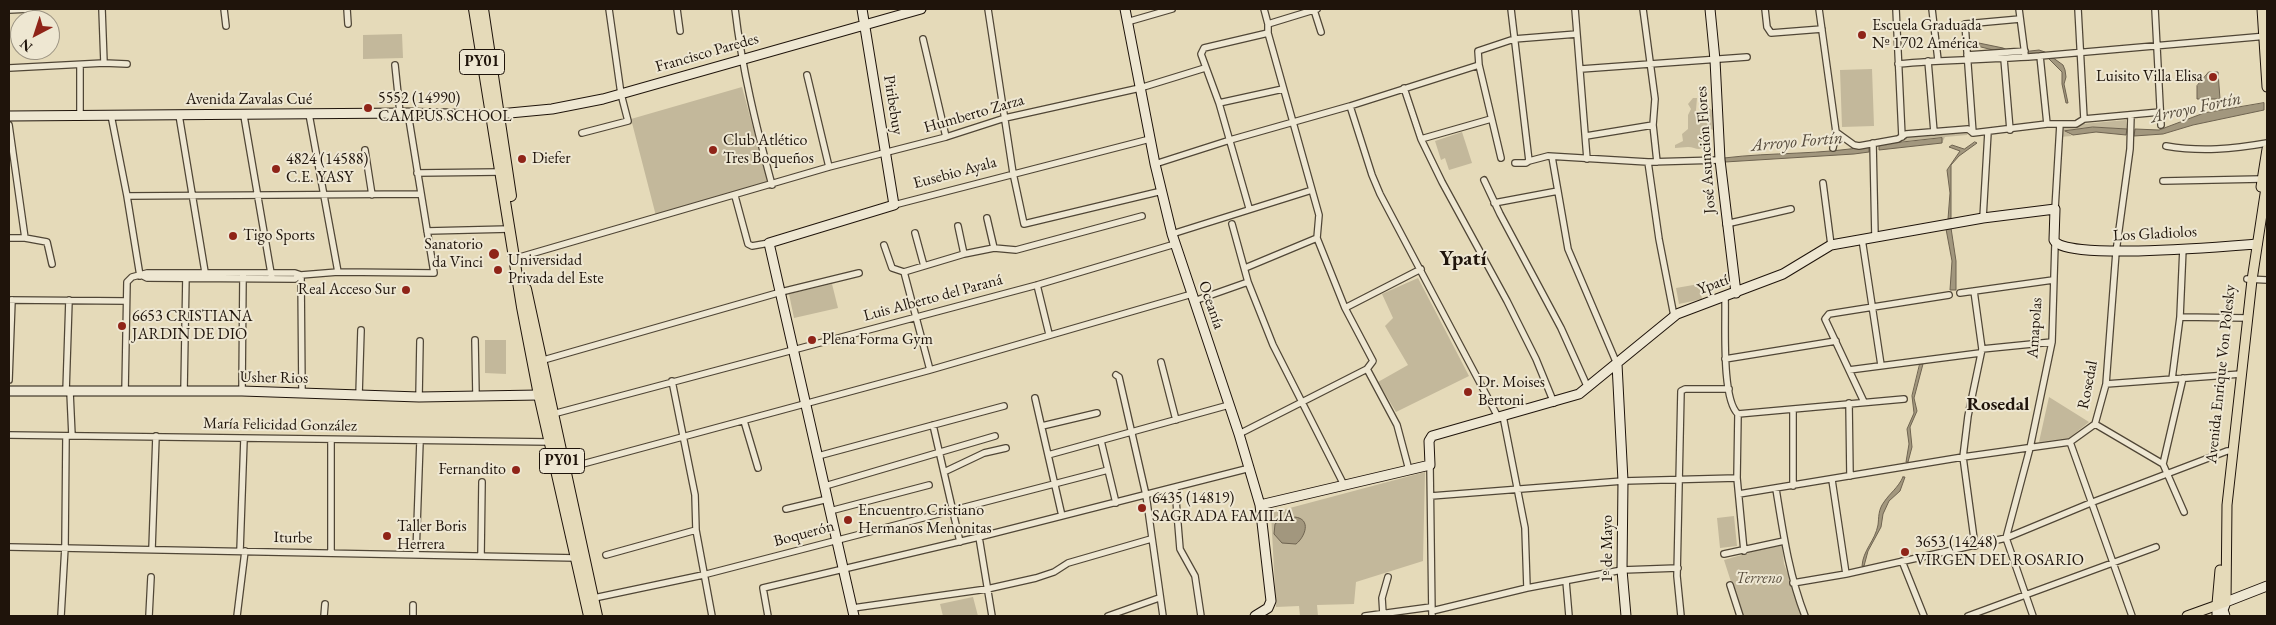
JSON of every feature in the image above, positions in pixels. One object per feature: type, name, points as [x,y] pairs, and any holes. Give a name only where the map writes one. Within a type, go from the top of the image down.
[{"type":"highway","name":"PY01","points":[[474,9],[540,361],[597,616]]},
{"type":"highway","name":"PY01","points":[[483,9],[500,172],[522,307],[539,395],[589,616]]},
{"type":"main road","points":[[2262,9],[2266,24],[2267,87]]},
{"type":"main road","name":"Avenida Enrique Von Polesky","points":[[2221,603],[2230,451],[2249,280],[2265,180],[2267,149]]},
{"type":"main road","points":[[2187,616],[2221,603]]},
{"type":"street","points":[[9,10],[30,9]]},
{"type":"street","points":[[102,9],[104,63]]},
{"type":"street","points":[[224,9],[226,26]]},
{"type":"street","points":[[347,9],[348,24]]},
{"type":"street","points":[[582,134],[628,121],[621,94],[609,9]]},
{"type":"street","points":[[677,9],[680,31]]},
{"type":"street","points":[[735,9],[741,59],[772,185]]},
{"type":"street","name":"Piribebuy","points":[[862,9],[894,205]]},
{"type":"street","name":"Francisco Paredes","points":[[494,115],[552,109],[621,94],[921,9]]},
{"type":"street","points":[[988,9],[1013,173],[1023,222],[1026,224],[1162,192]]},
{"type":"street","name":"Oceanía","points":[[1125,9],[1155,164],[1172,234],[1239,434],[1260,505],[1271,600],[1268,608],[1255,616]]},
{"type":"street","points":[[1128,22],[1172,9]]},
{"type":"street","points":[[1239,434],[1369,367],[1373,361],[1345,308],[1317,238],[1319,215],[1268,33],[1264,9]]},
{"type":"street","points":[[1268,24],[1316,9],[1321,32]]},
{"type":"street","points":[[1511,9],[1529,161]]},
{"type":"street","points":[[1575,9],[1587,158]]},
{"type":"street","points":[[1643,9],[1655,99],[1653,125],[1657,162]]},
{"type":"street","name":"José Asunción Flores","points":[[1710,9],[1715,60],[1720,160],[1735,291]]},
{"type":"street","points":[[1765,9],[1767,27],[1771,33],[1822,29]]},
{"type":"street","points":[[1819,9],[1836,132],[1833,148]]},
{"type":"street","points":[[1896,9],[1902,137]]},
{"type":"street","points":[[1932,9],[1938,60]]},
{"type":"street","points":[[2019,9],[2025,54]]},
{"type":"street","points":[[2078,9],[2084,119]]},
{"type":"street","points":[[2155,9],[2161,125]]},
{"type":"street","points":[[1972,133],[1965,24],[2020,19]]},
{"type":"street","points":[[1249,208],[1219,103],[1205,68],[1202,54],[1204,48],[1268,33]]},
{"type":"street","points":[[1501,158],[1478,64],[1477,54],[1479,49],[1514,40],[1577,34]]},
{"type":"street","points":[[1898,64],[1967,57],[2025,54],[2040,56],[2081,53],[2266,36]]},
{"type":"street","points":[[923,39],[946,137]]},
{"type":"street","points":[[1967,57],[2004,59],[2025,54]]},
{"type":"street","points":[[2040,56],[2047,124]]},
{"type":"street","points":[[1581,69],[1747,57]]},
{"type":"street","points":[[2004,59],[2010,130]]},
{"type":"street","points":[[1928,61],[1934,132]]},
{"type":"street","points":[[9,68],[104,63],[127,64]]},
{"type":"street","points":[[1155,164],[1230,140],[1350,106],[1478,64]]},
{"type":"street","points":[[80,65],[80,115]]},
{"type":"street","points":[[125,392],[126,301],[129,279],[146,273],[186,276],[272,276],[295,279],[300,275],[338,272],[434,273],[396,65]]},
{"type":"street","name":"Humberto Zarza","points":[[520,258],[829,167],[946,137],[1005,118],[1140,88],[1205,68]]},
{"type":"street","points":[[807,75],[829,167]]},
{"type":"street","points":[[1404,88],[1421,139],[1442,182],[1512,310],[1536,359],[1554,403]]},
{"type":"street","points":[[1219,103],[1283,89]]},
{"type":"street","points":[[1350,106],[1372,175],[1501,417],[1525,528],[1527,588]]},
{"type":"street","points":[[1836,132],[1854,145],[1902,137],[1906,134],[1968,129],[1972,133],[1988,132],[2047,124],[2076,124],[2084,119],[2160,112]]},
{"type":"street","name":"Avenida Zavalas Cué","points":[[9,116],[244,116],[404,113],[494,115]]},
{"type":"street","points":[[309,114],[338,272]]},
{"type":"street","points":[[111,115],[141,276]]},
{"type":"street","points":[[179,115],[191,196],[206,276]]},
{"type":"street","name":"Rosedal","points":[[2070,442],[2094,424],[2106,384],[2116,252],[2131,137],[2132,115]]},
{"type":"street","points":[[244,116],[272,276]]},
{"type":"street","points":[[1421,139],[1491,119]]},
{"type":"street","name":"Amapolas","points":[[2006,538],[2030,448],[2052,342],[2055,209],[2060,124]]},
{"type":"street","points":[[9,125],[25,238]]},
{"type":"street","points":[[1586,136],[1653,125]]},
{"type":"street","points":[[1983,218],[1988,132]]},
{"type":"street","name":"Eusebio Ayala","points":[[769,243],[894,205],[1150,139]]},
{"type":"street","points":[[1873,143],[1875,237]]},
{"type":"street","points":[[2166,146],[2183,149],[2226,150],[2267,143]]},
{"type":"street","points":[[365,150],[372,195]]},
{"type":"street","points":[[1515,163],[1526,163],[1548,156],[1648,162],[1720,160]]},
{"type":"street","points":[[1552,157],[1568,249],[1617,364]]},
{"type":"street","points":[[1648,162],[1659,239],[1674,316]]},
{"type":"street","points":[[417,173],[500,172]]},
{"type":"street","points":[[1484,180],[1494,203],[1561,328],[1588,388]]},
{"type":"street","points":[[2163,181],[2265,180]]},
{"type":"street","points":[[1823,183],[1830,245]]},
{"type":"street","points":[[1172,234],[1249,208],[1312,190]]},
{"type":"street","points":[[1494,203],[1558,191]]},
{"type":"street","points":[[127,196],[421,194]]},
{"type":"street","points":[[735,196],[748,244],[752,246],[769,243],[854,612],[987,589],[1036,578],[1054,572],[1068,563],[1151,539]]},
{"type":"street","points":[[1726,224],[1792,209]]},
{"type":"street","name":"Ypatí","points":[[1430,464],[1429,441],[1432,436],[1554,403],[1579,394],[1674,316],[1725,300],[1735,291],[1783,274],[1830,245],[1983,218],[2055,209]]},
{"type":"street","points":[[884,245],[892,268],[904,272],[964,254],[994,248],[1016,250],[1142,216]]},
{"type":"street","points":[[987,218],[994,248]]},
{"type":"street","points":[[1232,224],[1248,282],[1273,344],[1344,485]]},
{"type":"street","points":[[958,226],[964,254]]},
{"type":"street","points":[[427,231],[510,229]]},
{"type":"street","points":[[915,234],[924,266]]},
{"type":"street","points":[[9,238],[25,238],[46,242],[52,264]]},
{"type":"street","points":[[1245,268],[1317,238]]},
{"type":"street","points":[[1862,239],[1874,307],[1881,365]]},
{"type":"street","name":"Luis Alberto del Paraná","points":[[552,414],[1037,285],[1175,244]]},
{"type":"street","name":"Los Gladiolos","points":[[2055,244],[2060,247],[2116,252],[2254,244]]},
{"type":"street","points":[[2172,379],[2180,317],[2184,248]]},
{"type":"street","points":[[1345,308],[1421,269]]},
{"type":"street","points":[[904,272],[930,370]]},
{"type":"street","points":[[540,361],[781,292],[859,273]]},
{"type":"street","points":[[300,275],[302,393]]},
{"type":"street","points":[[184,392],[186,276]]},
{"type":"street","points":[[242,391],[243,276]]},
{"type":"street","points":[[1960,293],[2053,280]]},
{"type":"street","points":[[2249,280],[2267,280]]},
{"type":"street","points":[[564,470],[930,370],[1049,334],[1193,298],[1248,282]]},
{"type":"street","points":[[1037,285],[1049,334]]},
{"type":"street","points":[[1974,291],[1981,351],[1968,416],[1963,457],[1974,546]]},
{"type":"street","points":[[1864,402],[1824,319],[1826,316],[1949,295]]},
{"type":"street","points":[[9,380],[10,300],[126,301]]},
{"type":"street","points":[[61,616],[69,436],[69,300]]},
{"type":"street","points":[[1725,300],[1725,359],[1729,389],[1735,412],[1738,414],[1737,478],[1744,551]]},
{"type":"street","points":[[2180,317],[2245,318]]},
{"type":"street","points":[[359,395],[361,330]]},
{"type":"street","points":[[475,340],[476,396]]},
{"type":"street","points":[[419,397],[420,341]]},
{"type":"street","points":[[1725,359],[1836,341]]},
{"type":"street","points":[[1849,370],[2052,342]]},
{"type":"street","points":[[1161,362],[1176,420]]},
{"type":"street","name":"1º de Mayo","points":[[1617,364],[1624,481],[1622,570],[1626,616]]},
{"type":"street","points":[[1369,367],[1397,425],[1410,470]]},
{"type":"street","points":[[2106,384],[2239,374]]},
{"type":"street","points":[[1116,376],[1119,377],[1146,495],[1163,616]]},
{"type":"street","points":[[2183,378],[2164,464],[2184,512]]},
{"type":"street","points":[[672,381],[695,495],[696,530],[703,576],[712,616]]},
{"type":"street","points":[[1681,616],[1678,568],[1681,480],[1681,391],[1685,389],[1729,389]]},
{"type":"street","name":"Usher Rios","points":[[9,391],[242,391],[419,397],[539,395]]},
{"type":"street","points":[[1035,398],[1062,516]]},
{"type":"street","points":[[1738,414],[1904,399]]},
{"type":"street","points":[[1849,404],[1850,476]]},
{"type":"street","points":[[1048,455],[1131,434],[1229,405]]},
{"type":"street","points":[[818,456],[1004,406]]},
{"type":"street","points":[[1793,410],[1793,486]]},
{"type":"street","points":[[1042,426],[1097,413]]},
{"type":"street","points":[[744,421],[758,468]]},
{"type":"street","points":[[2094,424],[2164,464]]},
{"type":"street","points":[[933,425],[960,542]]},
{"type":"street","name":"María Felicidad González","points":[[9,434],[332,441],[550,442]]},
{"type":"street","points":[[152,549],[156,436]]},
{"type":"street","points":[[825,486],[995,436]]},
{"type":"street","points":[[237,616],[242,551],[244,439]]},
{"type":"street","points":[[331,552],[332,441]]},
{"type":"street","points":[[416,554],[420,441]]},
{"type":"street","points":[[1101,441],[1116,503]]},
{"type":"street","points":[[1739,494],[1963,457],[2070,442],[2093,502],[2132,616]]},
{"type":"street","points":[[944,472],[984,453],[1006,448]]},
{"type":"street","points":[[1794,583],[1846,574],[2006,538],[2093,502],[2230,451]]},
{"type":"street","points":[[1260,505],[1430,464],[1432,611]]},
{"type":"street","points":[[768,616],[762,589],[960,542],[1250,468]]},
{"type":"street","name":"Boquerón","points":[[594,598],[703,576],[837,539],[1108,470]]},
{"type":"street","points":[[1431,496],[1624,481],[1737,478]]},
{"type":"street","points":[[1832,480],[1846,574]]},
{"type":"street","points":[[481,556],[482,482]]},
{"type":"street","points":[[830,511],[929,485]]},
{"type":"street","points":[[1175,488],[1180,549],[1195,576],[1202,616]]},
{"type":"street","points":[[1776,488],[1784,541],[1794,583],[1805,616]]},
{"type":"street","points":[[786,509],[828,499]]},
{"type":"street","points":[[606,555],[696,530]]},
{"type":"street","points":[[979,537],[992,616]]},
{"type":"street","points":[[2006,538],[2033,616]]},
{"type":"street","points":[[1724,554],[1784,541]]},
{"type":"street","name":"Iturbe","points":[[9,547],[576,558]]},
{"type":"street","points":[[1968,616],[2156,547]]},
{"type":"street","points":[[1902,561],[1924,616]]},
{"type":"street","points":[[1365,616],[1432,611],[1527,588],[1622,570],[1678,568]]},
{"type":"street","points":[[149,616],[151,577]]},
{"type":"street","points":[[1384,614],[1382,598],[1388,577]]},
{"type":"street","points":[[1566,581],[1568,616]]},
{"type":"street","points":[[1730,585],[1740,616]]},
{"type":"street","points":[[2221,603],[2267,586]]},
{"type":"street","points":[[1108,616],[1159,598]]},
{"type":"street","points":[[2217,616],[2221,603]]},
{"type":"street","points":[[2221,603],[2225,616]]},
{"type":"street","points":[[324,616],[325,604]]},
{"type":"street","points":[[413,605],[413,616]]},
{"type":"green space","points":[[402,34],[403,58],[363,59],[363,35]]},
{"type":"green space","points":[[1872,69],[1874,126],[1842,127],[1840,70]]},
{"type":"green space","points":[[742,87],[768,183],[656,216],[631,119]]},
{"type":"green space","points":[[1693,98],[1697,98],[1696,110],[1699,117],[1709,118],[1709,108],[1715,112],[1715,131],[1705,126],[1706,144],[1702,148],[1675,148],[1675,145],[1683,141],[1682,134],[1688,129],[1688,115],[1691,109],[1688,104]]},
{"type":"green space","points":[[2126,120],[2127,129],[2094,127],[2065,131],[2072,136],[2059,137],[2060,126]]},
{"type":"green space","points":[[1462,132],[1472,163],[1449,170],[1445,158],[1441,160],[1435,141]]},
{"type":"green space","points":[[1968,133],[1967,135],[1945,137],[1942,143],[1941,138],[1897,142],[1906,136]]},
{"type":"green space","points":[[1418,278],[1469,376],[1396,412],[1378,382],[1408,365],[1385,326],[1393,318],[1382,294]]},
{"type":"green space","points":[[832,284],[838,308],[794,318],[789,294]]},
{"type":"green space","points":[[1699,284],[1702,299],[1679,304],[1676,288]]},
{"type":"green space","points":[[485,340],[506,340],[506,374],[485,373]]},
{"type":"green space","name":"Rosedal","points":[[2049,397],[2089,422],[2069,438],[2039,442]]},
{"type":"green space","points":[[1425,472],[1423,561],[1356,582],[1354,604],[1317,605],[1318,616],[1300,616],[1299,606],[1276,607],[1271,513]]},
{"type":"green space","points":[[1734,516],[1737,546],[1720,548],[1717,518]]},
{"type":"green space","name":"Terreno","points":[[1779,544],[1782,545],[1784,564],[1804,616],[1742,616],[1724,560]]},
{"type":"green space","points":[[973,597],[978,616],[943,616],[940,604]]},
{"type":"shaded area","points":[[1969,41],[2003,48],[2013,53],[2039,50],[2045,52],[2063,65],[2068,103],[2066,103],[2062,84],[2062,72],[2048,58],[2007,57],[1997,51],[1969,44]]},
{"type":"shaded area","points":[[2209,72],[2218,72],[2220,99],[2197,99],[2197,86]]},
{"type":"shaded area","points":[[2264,103],[2264,110],[2193,125],[2163,134],[2134,136],[2135,129],[2159,130],[2204,113]]},
{"type":"shaded area","points":[[2093,127],[2127,129],[2126,135],[2096,132],[2073,135],[2065,131]]},
{"type":"shaded area","points":[[1942,138],[1942,143],[1879,150],[1879,145]]},
{"type":"shaded area","points":[[1975,142],[1977,143],[1959,156],[1951,165],[1951,218],[1948,219],[1950,193],[1947,170],[1960,151],[1949,147],[1952,145],[1964,149]]},
{"type":"shaded area","points":[[1869,146],[1869,152],[1854,154],[1725,162],[1724,158],[1833,151]]},
{"type":"shaded area","points":[[1951,228],[1956,261],[1956,290],[1950,290],[1952,261],[1946,229]]},
{"type":"shaded area","points":[[1920,364],[1923,364],[1914,398],[1917,411],[1910,427],[1912,447],[1908,462],[1906,462],[1909,444],[1907,429],[1914,413],[1912,396]]},
{"type":"shaded area","points":[[1903,477],[1905,477],[1900,491],[1889,501],[1883,514],[1881,527],[1868,551],[1864,566],[1862,566],[1864,555],[1878,525],[1881,508]]},
{"type":"shaded area","points":[[1295,517],[1304,521],[1305,529],[1302,537],[1296,544],[1282,543],[1274,534],[1275,524],[1280,520],[1290,522]]},
{"type":"place","name":"Escuela Graduada Nº 1702 América","points":[[1862,35]]},
{"type":"place","name":"Luisito Villa Elisa","points":[[2213,77]]},
{"type":"place","name":"5552 (14990) CAMPUS SCHOOL","points":[[368,108]]},
{"type":"place","name":"Club Atlético Tres Boqueños","points":[[713,150]]},
{"type":"place","name":"Diefer","points":[[522,159]]},
{"type":"place","name":"4824 (14588) C.E. YASY","points":[[276,169]]},
{"type":"place","name":"Tigo Sports","points":[[233,236]]},
{"type":"place","name":"Sanatorio da Vinci","points":[[494,254]]},
{"type":"place","name":"Universidad Privada del Este","points":[[498,270]]},
{"type":"place","name":"Real Acceso Sur","points":[[406,290]]},
{"type":"place","name":"6653 CRISTIANA JARDIN DE DIO","points":[[122,326]]},
{"type":"place","name":"Plena Forma Gym","points":[[812,340]]},
{"type":"place","name":"Dr. Moises Bertoni","points":[[1468,392]]},
{"type":"place","name":"Fernandito","points":[[516,470]]},
{"type":"place","name":"6435 (14819) SAGRADA FAMILIA","points":[[1142,508]]},
{"type":"place","name":"Encuentro Cristiano Hermanos Menonitas","points":[[848,520]]},
{"type":"place","name":"Taller Boris Herrera","points":[[387,536]]},
{"type":"place","name":"3653 (14248) VIRGEN DEL ROSARIO","points":[[1905,552]]},
{"type":"district","name":"Ypatí","points":[[1463,259]]},
{"type":"district","name":"Rosedal","points":[[1998,405]]},
{"type":"water label","name":"Arroyo Fortín","points":[[2196,108]]},
{"type":"water label","name":"Arroyo Fortín","points":[[1797,142]]}]
